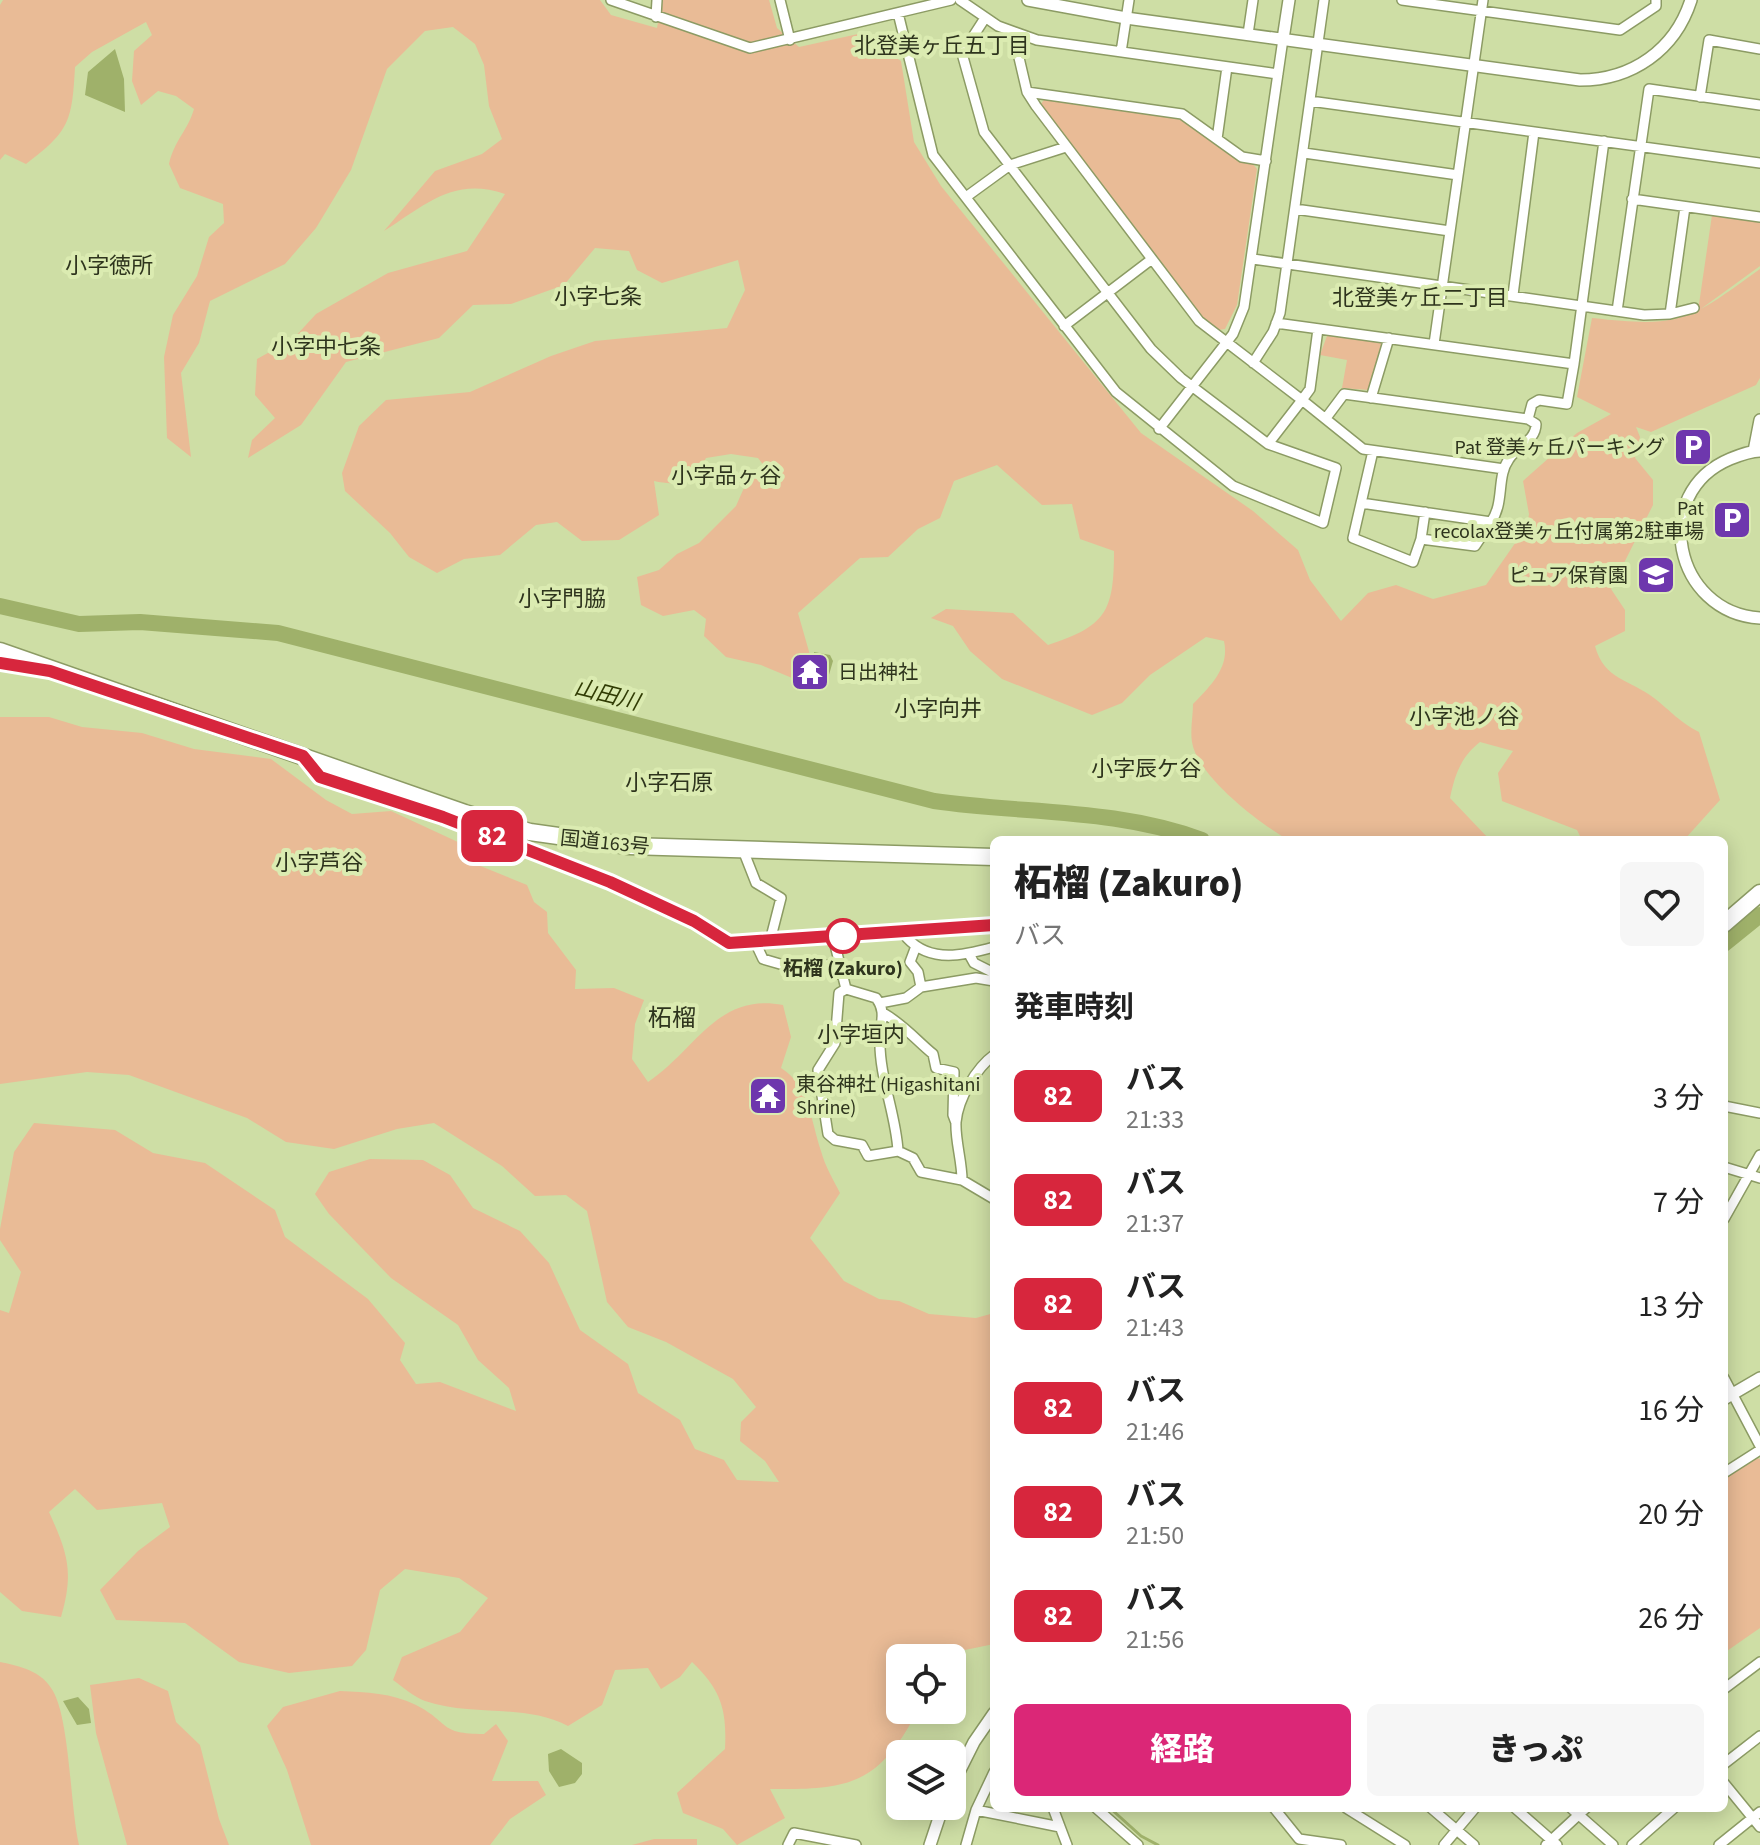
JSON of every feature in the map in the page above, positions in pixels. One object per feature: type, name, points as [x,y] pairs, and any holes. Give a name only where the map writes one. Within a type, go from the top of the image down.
[{"type":"highway","name":"国道163号","points":[[0,651],[310,760],[530,832],[629,846],[966,853],[990,856]]},
{"type":"highway","name":"国道163号","points":[[0,662],[50,671]]},
{"type":"highway","points":[[1728,921],[1760,893]]},
{"type":"street","points":[[611,0],[750,48],[951,0]]},
{"type":"street","points":[[656,17],[657,0]]},
{"type":"street","points":[[780,0],[790,40]]},
{"type":"street","points":[[960,0],[985,18],[1013,32],[1050,42],[1278,74]]},
{"type":"street","points":[[1028,0],[1126,18],[1580,80],[1616,76],[1659,52],[1676,33],[1691,0]]},
{"type":"street","points":[[1121,52],[1129,0]]},
{"type":"street","points":[[1248,34],[1253,0]]},
{"type":"street","points":[[1159,429],[1225,343],[1244,307],[1289,0]]},
{"type":"street","points":[[1253,363],[1276,323],[1304,153],[1324,0]]},
{"type":"street","points":[[1402,0],[1620,30],[1656,6],[1656,0]]},
{"type":"street","points":[[1434,344],[1483,0]]},
{"type":"street","points":[[898,13],[933,155],[1116,392],[1233,486],[1323,523],[1336,468],[1268,444],[1192,386],[1151,349],[980,124],[963,57],[985,18]]},
{"type":"street","points":[[1013,32],[1027,92],[1199,321],[1363,449],[1504,469]]},
{"type":"street","points":[[1700,97],[1709,40],[1760,49]]},
{"type":"street","points":[[1217,139],[1227,67]]},
{"type":"street","points":[[1617,311],[1649,89],[1760,105]]},
{"type":"street","points":[[1027,92],[1182,114],[1242,157],[1266,161]]},
{"type":"street","points":[[1310,101],[1760,163]]},
{"type":"street","points":[[1513,295],[1534,132]]},
{"type":"street","points":[[1528,419],[1532,404],[1539,400],[1567,404],[1604,141]]},
{"type":"street","points":[[966,197],[1010,165],[1066,147]]},
{"type":"street","points":[[1304,153],[1458,175]]},
{"type":"street","points":[[1632,199],[1760,217]]},
{"type":"street","points":[[1670,314],[1685,207]]},
{"type":"street","points":[[1295,209],[1450,231]]},
{"type":"street","points":[[1064,326],[1152,259]]},
{"type":"street","points":[[1253,259],[1617,311],[1670,314],[1694,308]]},
{"type":"street","points":[[1276,323],[1574,364]]},
{"type":"street","points":[[1268,444],[1310,389],[1318,329]]},
{"type":"street","points":[[1371,398],[1389,338]]},
{"type":"street","points":[[1326,418],[1344,394],[1528,419],[1536,424],[1536,431],[1509,457],[1504,469],[1501,500],[1475,546],[1421,539]]},
{"type":"street","points":[[1760,420],[1757,451],[1723,462],[1696,484],[1683,510],[1680,538],[1681,552],[1691,577],[1710,600],[1740,615],[1760,618]]},
{"type":"street","points":[[1373,451],[1353,538],[1413,562],[1421,539],[1425,512]]},
{"type":"street","points":[[1361,503],[1491,522]]},
{"type":"street","points":[[310,760],[320,777],[443,817],[610,882],[694,921],[729,943],[990,925]]},
{"type":"street","points":[[743,850],[756,883],[781,898],[770,941]]},
{"type":"street","points":[[907,931],[907,938],[916,946],[946,956],[990,948]]},
{"type":"street","points":[[833,937],[846,989]]},
{"type":"street","points":[[755,942],[763,959],[830,965],[843,977]]},
{"type":"street","points":[[916,946],[910,962],[918,972],[921,987]]},
{"type":"street","points":[[969,954],[974,963],[990,971]]},
{"type":"street","points":[[882,1008],[906,998],[921,987],[976,978],[990,980]]},
{"type":"street","points":[[962,1180],[953,1115],[954,1072],[936,1068],[933,1054],[921,1048],[913,1035],[882,1008],[876,998],[846,989],[839,993],[835,1043],[818,1070],[828,1134],[835,1140],[862,1145],[868,1156],[898,1151],[913,1158],[921,1172],[962,1180],[990,1197]]},
{"type":"street","points":[[882,1008],[880,1040],[898,1151]]},
{"type":"street","points":[[956,1123],[966,1092],[990,1058]]},
{"type":"street","points":[[1728,1107],[1760,1113]]},
{"type":"street","points":[[1728,1212],[1760,1155]]},
{"type":"street","points":[[1728,1168],[1750,1172],[1760,1178]]},
{"type":"street","points":[[1728,1470],[1760,1448],[1728,1396],[1760,1378]]},
{"type":"street","points":[[1728,1686],[1760,1662]]},
{"type":"street","points":[[966,1758],[990,1719]]},
{"type":"street","points":[[1728,1761],[1760,1736]]},
{"type":"street","points":[[966,1845],[976,1810],[990,1780]]},
{"type":"street","points":[[1728,1787],[1756,1814],[1760,1827]]},
{"type":"street","points":[[976,1810],[1060,1827]]},
{"type":"street","points":[[1054,1812],[1067,1845]]},
{"type":"street","points":[[1101,1812],[1138,1845]]},
{"type":"street","points":[[1277,1812],[1299,1839],[1341,1845]]},
{"type":"street","points":[[1352,1812],[1405,1845]]},
{"type":"street","points":[[1436,1812],[1474,1845]]},
{"type":"street","points":[[1444,1845],[1472,1812]]},
{"type":"street","points":[[1519,1812],[1551,1843],[1576,1812]]},
{"type":"street","points":[[1580,1812],[1613,1845]]},
{"type":"street","points":[[1632,1845],[1669,1812]]},
{"type":"street","points":[[1719,1845],[1756,1814]]},
{"type":"street","points":[[930,1845],[938,1820]]},
{"type":"street","points":[[788,1845],[794,1833],[856,1845]]},
{"type":"shaded area","points":[[3,0],[600,0],[611,15],[657,28],[662,0],[769,0],[777,28],[799,47],[858,34],[901,61],[914,142],[941,186],[1141,433],[1253,511],[1298,550],[1310,580],[1341,621],[1368,593],[1396,585],[1433,599],[1486,585],[1527,526],[1529,514],[1523,481],[1577,433],[1611,414],[1577,397],[1592,318],[1646,322],[1683,317],[1716,300],[1760,269],[1760,378],[1756,385],[1651,432],[1636,427],[1640,437],[1635,458],[1653,480],[1653,505],[1611,589],[1625,610],[1625,631],[1595,646],[1599,657],[1612,673],[1654,698],[1699,732],[1720,800],[1688,836],[1580,836],[1577,830],[1502,801],[1498,773],[1513,751],[1480,742],[1460,767],[1450,798],[1486,836],[1283,836],[1247,811],[1218,784],[1205,770],[1192,742],[1193,704],[1221,668],[1224,641],[1206,637],[1150,675],[1122,703],[1092,715],[1002,679],[970,651],[953,626],[931,618],[946,609],[1013,613],[1048,645],[1083,631],[1103,614],[1108,603],[1114,572],[1114,551],[1080,539],[1072,504],[1042,505],[997,465],[954,481],[940,518],[918,529],[888,557],[860,558],[798,613],[812,662],[797,680],[761,665],[726,657],[704,636],[706,619],[694,610],[663,616],[641,605],[637,577],[659,570],[677,554],[699,543],[736,506],[747,481],[768,471],[758,458],[731,454],[706,458],[696,472],[685,480],[671,483],[654,481],[659,515],[619,540],[582,541],[557,522],[536,525],[500,555],[464,559],[437,573],[409,557],[390,533],[345,491],[342,473],[359,426],[386,400],[470,392],[551,356],[595,341],[727,328],[745,290],[738,260],[662,283],[637,270],[629,251],[595,248],[564,285],[511,304],[473,305],[439,338],[346,362],[301,425],[248,458],[252,440],[275,418],[255,395],[257,359],[293,339],[316,314],[388,273],[467,251],[505,194],[487,189],[455,191],[427,203],[384,231],[435,171],[482,154],[502,139],[489,106],[484,65],[475,44],[453,27],[425,31],[387,69],[351,170],[316,228],[285,264],[210,301],[199,343],[181,373],[191,457],[167,438],[164,357],[173,315],[197,276],[209,237],[224,223],[223,204],[180,188],[169,164],[194,109],[176,96],[158,91],[141,105],[132,81],[134,51],[152,35],[146,22],[92,52],[75,67],[70,113],[52,143],[26,164],[5,154],[0,160],[0,5]]},
{"type":"shaded area","points":[[115,49],[124,79],[125,112],[85,95],[88,72]]},
{"type":"shaded area","points":[[1044,100],[1177,117],[1240,162],[1252,163],[1257,169],[1237,305],[1225,329],[1218,330],[1202,318],[1040,105]]},
{"type":"shaded area","points":[[1712,215],[1760,222],[1760,266],[1698,311]]},
{"type":"shaded area","points":[[1327,336],[1379,341],[1384,347],[1369,390],[1342,388],[1347,360],[1320,355]]},
{"type":"shaded area","points":[[814,652],[830,655],[833,661],[826,685],[816,681]]},
{"type":"shaded area","points":[[0,717],[49,717],[82,727],[142,733],[194,749],[271,759],[326,800],[352,814],[391,811],[460,843],[478,865],[527,885],[534,902],[547,912],[548,933],[576,970],[575,989],[614,988],[644,1000],[635,1024],[632,1059],[648,1082],[724,1015],[760,1003],[783,1005],[791,1037],[781,1068],[798,1084],[803,1094],[823,1157],[840,1193],[810,1238],[844,1281],[879,1299],[899,1301],[929,1314],[976,1318],[990,1314],[990,1645],[966,1650],[966,1644],[886,1644],[886,1724],[910,1724],[900,1740],[886,1740],[886,1758],[860,1778],[822,1787],[770,1789],[785,1818],[737,1845],[723,1829],[683,1813],[677,1793],[725,1749],[725,1722],[720,1701],[710,1682],[692,1662],[680,1677],[661,1689],[648,1668],[615,1670],[602,1705],[568,1726],[516,1712],[443,1706],[421,1699],[393,1680],[402,1657],[460,1632],[488,1598],[459,1578],[405,1569],[380,1590],[366,1650],[352,1666],[289,1673],[239,1662],[185,1623],[116,1620],[100,1590],[138,1551],[170,1527],[162,1503],[97,1510],[75,1489],[49,1512],[67,1563],[67,1588],[61,1617],[22,1611],[0,1592],[0,1310],[9,1313],[21,1272],[0,1240],[0,1229],[14,1152],[34,1123],[115,1130],[153,1153],[205,1163],[275,1210],[285,1237],[368,1299],[405,1343],[400,1360],[416,1384],[440,1382],[516,1411],[509,1388],[478,1360],[458,1325],[391,1278],[329,1214],[315,1194],[329,1172],[370,1159],[423,1160],[450,1175],[473,1208],[520,1231],[549,1263],[580,1330],[628,1364],[638,1393],[680,1420],[695,1449],[724,1460],[737,1480],[779,1482],[765,1461],[740,1441],[741,1422],[756,1407],[733,1379],[666,1342],[628,1327],[607,1302],[587,1211],[566,1195],[535,1196],[502,1166],[434,1123],[397,1129],[334,1149],[286,1142],[247,1118],[129,1075],[87,1072],[0,1084]]},
{"type":"shaded area","points":[[1754,1457],[1760,1459],[1760,1628],[1728,1650],[1728,1473]]},
{"type":"shaded area","points":[[0,1662],[37,1674],[53,1691],[63,1722],[79,1845],[0,1845]]},
{"type":"shaded area","points":[[139,1678],[168,1691],[176,1722],[200,1745],[229,1845],[127,1845],[96,1733],[90,1685]]},
{"type":"shaded area","points":[[340,1691],[379,1694],[407,1701],[459,1732],[484,1734],[496,1724],[508,1741],[492,1781],[538,1781],[546,1795],[510,1819],[490,1845],[311,1845],[287,1770],[267,1726],[283,1707]]},
{"type":"shaded area","points":[[78,1697],[89,1709],[91,1723],[77,1725],[63,1701]]},
{"type":"shaded area","points":[[561,1749],[582,1763],[582,1774],[575,1783],[559,1787],[549,1771],[548,1754]]},
{"type":"shaded area","points":[[654,1839],[697,1839],[697,1845],[632,1845]]},
{"type":"waterway","name":"山田川","points":[[0,606],[79,624],[140,622],[278,633],[934,801],[1103,817],[1189,836]]},
{"type":"waterway","name":"山田川","points":[[1728,941],[1760,915]]},
{"type":"waterway","points":[[1114,1812],[1141,1836],[1158,1845]]},
{"type":"bus line","name":"82","points":[[0,663],[50,671],[303,756],[310,760],[320,777],[443,817],[566,864],[694,921],[729,943],[990,925]]},
{"type":"place","name":"Pat 登美ヶ丘パーキング","points":[[1693,447]]},
{"type":"place","name":"Pat recolax登美ヶ丘付属第2駐車場","points":[[1732,520]]},
{"type":"place","name":"ピュア保育園","points":[[1656,575]]},
{"type":"place","name":"日出神社","points":[[810,672]]},
{"type":"place","name":"柘榴 (Zakuro)","points":[[843,936]]},
{"type":"place","name":"東谷神社 (Higashitani Shrine)","points":[[768,1096]]},
{"type":"district","name":"北登美ヶ丘五丁目","points":[[942,45]]},
{"type":"district","name":"小字徳所","points":[[109,265]]},
{"type":"district","name":"小字七条","points":[[598,296]]},
{"type":"district","name":"北登美ヶ丘二丁目","points":[[1420,297]]},
{"type":"district","name":"小字中七条","points":[[326,346]]},
{"type":"district","name":"小字品ヶ谷","points":[[726,475]]},
{"type":"district","name":"小字門脇","points":[[562,598]]},
{"type":"district","name":"小字向井","points":[[938,708]]},
{"type":"district","name":"小字池ノ谷","points":[[1464,716]]},
{"type":"district","name":"小字辰ケ谷","points":[[1146,768]]},
{"type":"district","name":"小字石原","points":[[669,782]]},
{"type":"district","name":"小字芦谷","points":[[319,862]]},
{"type":"district","name":"柘榴","points":[[672,1018]]},
{"type":"district","name":"小字垣内","points":[[861,1034]]}]
